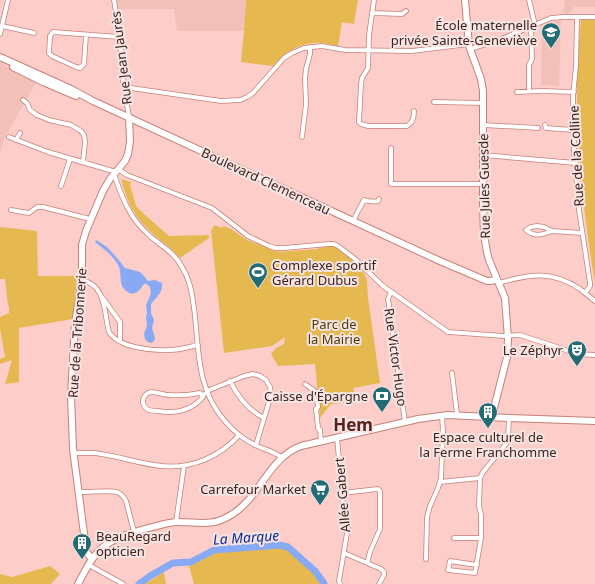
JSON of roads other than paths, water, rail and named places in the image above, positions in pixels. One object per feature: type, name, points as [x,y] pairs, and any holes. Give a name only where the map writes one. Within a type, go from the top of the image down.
[{"type":"street","points":[[0,34],[8,0]]},
{"type":"street","name":"Rue Jean Jaurès","points":[[114,0],[120,38],[128,117]]},
{"type":"street","points":[[374,0],[369,35],[368,68],[362,78],[359,122],[368,126],[407,126],[411,123],[414,116],[414,111]]},
{"type":"street","name":"Rue Jules Guesde","points":[[465,0],[469,46],[482,83],[483,91],[483,217],[485,244],[488,258],[506,301],[508,357],[492,416]]},
{"type":"street","points":[[529,0],[533,26],[532,59],[529,65],[529,91]]},
{"type":"street","points":[[372,12],[402,14],[406,11]]},
{"type":"street","points":[[124,88],[221,101],[240,100],[253,93],[280,62],[300,49],[322,46],[345,50],[412,51],[469,46],[499,40],[555,17],[595,17]]},
{"type":"street","name":"Rue de la Colline","points":[[577,17],[574,130],[579,206],[590,283],[590,286],[585,293]]},
{"type":"street","points":[[2,26],[34,34]]},
{"type":"street","points":[[86,35],[84,64],[80,68],[76,68],[49,53],[50,36],[53,32],[120,38]]},
{"type":"street","points":[[302,137],[306,104],[306,73],[310,47]]},
{"type":"street","name":"Boulevard Clemenceau","points":[[0,58],[71,89],[128,117],[440,261],[486,284],[494,286],[499,283]]},
{"type":"street","points":[[517,92],[542,90],[574,92]]},
{"type":"street","points":[[23,100],[27,103],[30,110],[37,115],[49,120],[71,125],[81,131],[85,137],[83,162]]},
{"type":"street","points":[[434,102],[483,103]]},
{"type":"street","name":"Rue de la Tribonnerie","points":[[90,562],[86,549],[74,453],[71,378],[75,324],[82,280],[83,242],[85,234],[103,191],[126,158],[130,149],[128,117]]},
{"type":"street","points":[[483,125],[538,128]]},
{"type":"street","points":[[545,125],[546,128],[574,130]]},
{"type":"street","points":[[16,140],[20,133]]},
{"type":"street","points":[[9,137],[70,159],[110,169],[115,173],[127,175],[212,208],[248,236],[275,248],[329,244],[336,245],[352,257],[390,292],[448,332],[508,336],[522,335],[578,354],[595,355]]},
{"type":"street","points":[[391,148],[391,184],[483,184]]},
{"type":"street","points":[[483,155],[576,163]]},
{"type":"street","points":[[61,186],[70,159]]},
{"type":"street","points":[[115,173],[123,200],[135,220],[149,236],[173,256],[185,272],[191,290],[205,393],[221,416],[239,435],[256,445],[275,452],[281,458]]},
{"type":"street","points":[[353,221],[364,200],[374,202],[378,201],[379,199]]},
{"type":"street","points":[[11,210],[28,213],[37,207],[43,207],[90,219]]},
{"type":"street","points":[[552,231],[537,235],[531,234],[526,230],[537,226],[544,227],[552,231],[582,233]]},
{"type":"street","points":[[499,283],[524,276],[546,276],[566,282],[585,293],[595,301]]},
{"type":"street","points":[[82,280],[95,286],[98,290],[101,296],[110,332],[113,337],[120,341],[137,347],[156,350],[174,350],[198,345]]},
{"type":"street","name":"Rue Victor Hugo","points":[[390,292],[388,299],[405,422]]},
{"type":"street","points":[[101,296],[120,322],[120,341]]},
{"type":"street","points":[[452,373],[457,414]]},
{"type":"street","points":[[205,393],[195,405],[186,410],[176,412],[167,413],[150,410],[145,408],[143,402],[145,395],[150,392],[172,395],[205,393],[230,381],[251,374],[258,375],[266,380],[270,387],[271,395],[256,445]]},
{"type":"street","points":[[230,381],[241,400],[253,411],[264,418]]},
{"type":"street","points":[[305,384],[316,392],[318,407],[316,409],[321,441]]},
{"type":"street","points":[[78,584],[90,562],[98,552],[120,537],[165,524],[176,522],[210,523],[220,521],[231,515],[249,501],[272,468],[281,458],[288,452],[298,447],[337,437],[442,415],[457,414],[509,418],[595,421]]},
{"type":"street","points":[[426,559],[427,517],[440,482],[442,466],[442,415]]},
{"type":"street","points":[[477,565],[450,561],[448,570],[475,573],[477,565],[481,538],[481,514],[479,506],[480,478],[483,472],[506,444],[508,438],[509,418]]},
{"type":"street","points":[[74,453],[96,454],[157,466],[184,466],[214,455],[230,444],[239,435]]},
{"type":"street","name":"Allée Gabert","points":[[337,437],[342,492],[348,527],[339,581],[340,584]]},
{"type":"street","points":[[176,522],[184,466]]},
{"type":"street","points":[[440,482],[480,478]]},
{"type":"street","points":[[342,492],[378,489],[380,491],[380,527],[367,564]]},
{"type":"street","points":[[79,492],[116,492],[121,494],[125,499],[134,532]]},
{"type":"street","points":[[454,538],[481,538]]},
{"type":"street","points":[[344,553],[381,569],[384,572],[384,577],[379,584]]},
{"type":"street","points":[[90,562],[123,584]]},
{"type":"water","points":[[96,240],[107,247],[125,268],[140,272],[148,281],[155,280],[162,283],[159,295],[151,304],[151,313],[154,320],[152,328],[155,338],[151,343],[145,339],[144,334],[147,326],[146,305],[151,293],[150,287],[145,283],[139,291],[132,294],[125,290],[117,263],[95,242]]},
{"type":"waterway","name":"La Marque","points":[[139,584],[173,563],[191,562],[214,550],[279,545],[288,547],[315,571],[324,584]]},
{"type":"place","name":"École maternelle privée Sainte-Geneviève","points":[[551,49]]},
{"type":"place","name":"Complexe sportif Gérard Dubus","points":[[258,289]]},
{"type":"place","name":"Le Zéphyr","points":[[577,367]]},
{"type":"place","name":"Caisse d'Épargne","points":[[382,413]]},
{"type":"place","name":"Espace culturel de la Ferme Franchomme","points":[[488,429]]},
{"type":"place","name":"Carrefour Market","points":[[320,506]]},
{"type":"place","name":"BeauRegard opticien","points":[[82,560]]},
{"type":"district","name":"Hem","points":[[353,424]]},
{"type":"park label","name":"Parc de la Mairie","points":[[334,332]]}]
